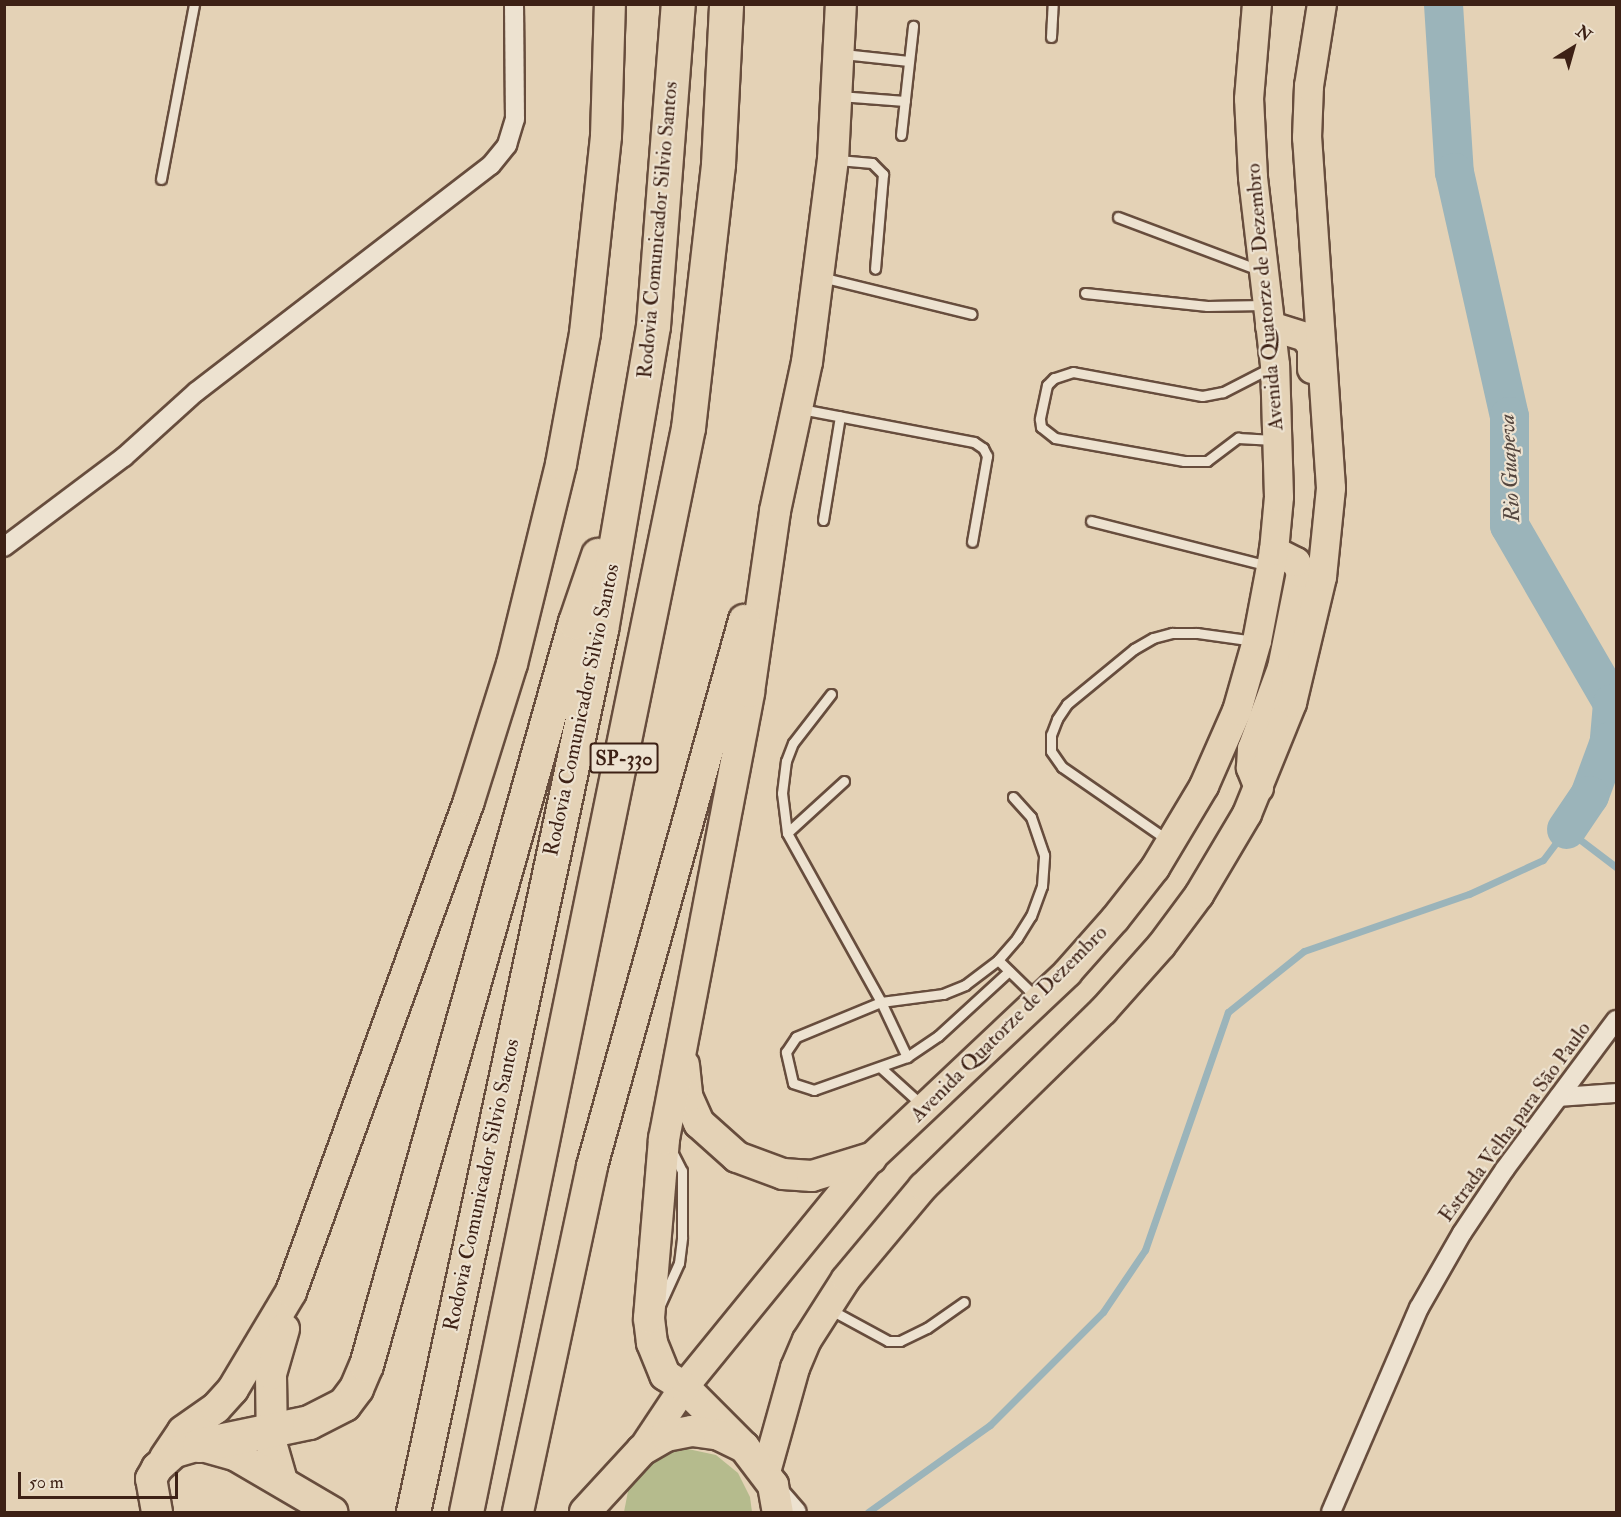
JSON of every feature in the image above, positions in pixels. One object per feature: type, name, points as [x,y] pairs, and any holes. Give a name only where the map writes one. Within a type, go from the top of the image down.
[{"type":"highway","points":[[157,1512],[152,1479],[183,1431],[216,1408],[233,1389],[291,1292],[469,801],[538,569],[585,333],[598,237],[606,136],[610,4]]},
{"type":"highway","name":"Rodovia Comunicador Silvio Santos","points":[[414,1504],[601,630],[653,326],[678,4]]},
{"type":"highway","name":"SP-330","points":[[467,1508],[688,428],[718,164],[726,4]]},
{"type":"highway","points":[[519,1510],[592,1166],[775,511],[799,408],[819,276],[833,160],[841,4]]},
{"type":"highway","points":[[165,1458],[199,1445],[271,1427],[309,1422],[329,1415],[350,1396],[366,1365],[575,622],[628,471]]},
{"type":"highway","points":[[773,1490],[744,1447],[684,1387],[665,1375],[657,1359],[649,1318],[664,1139],[749,692],[775,511]]},
{"type":"highway","points":[[681,1040],[687,1096],[699,1123],[737,1157],[783,1174],[812,1176],[871,1158]]},
{"type":"highway","points":[[282,1481],[275,1462],[271,1427],[271,1374],[288,1317],[291,1292]]},
{"type":"highway","points":[[585,1512],[634,1459],[666,1436],[692,1431],[719,1435],[744,1447]]},
{"type":"highway","points":[[199,1445],[235,1455],[332,1512]]},
{"type":"highway","points":[[613,1512],[616,1491],[634,1459]]},
{"type":"main road","name":"Avenida Quatorze de Dezembro","points":[[634,1459],[684,1387],[871,1158],[1039,999],[1115,919],[1170,842],[1204,786],[1227,732],[1257,641],[1273,559],[1279,441],[1275,365],[1264,272],[1249,99],[1257,4]]},
{"type":"main road","points":[[773,1490],[795,1368],[827,1307],[922,1187],[1103,1011],[1161,946],[1199,895],[1259,788],[1292,703],[1322,577],[1330,488],[1306,138],[1309,86],[1322,4]]},
{"type":"main road","points":[[1269,315],[1300,334],[1312,347],[1316,479],[1330,488]]},
{"type":"main road","points":[[1259,788],[1251,768],[1252,749],[1282,668],[1301,573],[1296,562],[1273,559]]},
{"type":"street","points":[[4,547],[124,457],[196,392],[491,165],[507,145],[515,119],[514,4]]},
{"type":"street","name":"Estrada Velha para São Paulo","points":[[1331,1512],[1419,1308],[1480,1206],[1617,1020]]},
{"type":"street","points":[[1559,1097],[1617,1093]]},
{"type":"street","points":[[773,1490],[796,1512]]},
{"type":"lane","points":[[161,179],[194,4]]},
{"type":"lane","points":[[1051,36],[1053,4]]},
{"type":"lane","points":[[901,135],[913,26]]},
{"type":"lane","points":[[840,54],[909,61]]},
{"type":"lane","points":[[838,96],[905,101]]},
{"type":"lane","points":[[833,160],[872,163],[883,174],[875,269]]},
{"type":"lane","points":[[1118,217],[1264,272]]},
{"type":"lane","points":[[819,276],[972,314]]},
{"type":"lane","points":[[1085,293],[1269,315]]},
{"type":"lane","points":[[1275,365],[1223,392],[1202,396],[1073,372],[1054,378],[1047,385],[1040,418],[1041,427],[1055,438],[1184,461],[1207,460],[1238,438],[1279,441]]},
{"type":"lane","points":[[799,408],[974,442],[983,448],[987,456],[972,542]]},
{"type":"lane","points":[[823,520],[840,416]]},
{"type":"lane","points":[[1091,521],[1273,559]]},
{"type":"lane","points":[[1170,842],[1062,766],[1051,751],[1051,735],[1057,718],[1067,704],[1134,649],[1153,638],[1197,633],[1257,641]]},
{"type":"lane","points":[[831,694],[793,743],[786,761],[782,793],[787,833],[881,1002],[907,1057]]},
{"type":"lane","points":[[787,833],[844,781]]},
{"type":"lane","points":[[1009,971],[938,1036],[907,1057],[814,1090],[805,1089],[794,1083],[786,1052],[796,1037],[881,1002],[943,994],[965,985],[998,960],[1031,916],[1042,886],[1044,855],[1040,834],[1031,817],[1013,797]]},
{"type":"lane","points":[[998,960],[1039,999]]},
{"type":"lane","points":[[880,1067],[925,1108]]},
{"type":"lane","points":[[827,1307],[888,1341],[900,1341],[927,1328],[964,1302]]},
{"type":"green space","points":[[688,1449],[716,1455],[738,1473],[750,1497],[752,1512],[624,1512],[629,1486],[636,1474],[659,1455]]},
{"type":"waterway","name":"Rio Guapeva","points":[[1443,4],[1454,172],[1509,416],[1509,525],[1612,703],[1609,741],[1589,795],[1566,829]]},
{"type":"waterway","points":[[868,1512],[990,1425],[1103,1312],[1145,1250],[1228,1012],[1304,951],[1469,894],[1543,860],[1566,829],[1616,867]]}]
